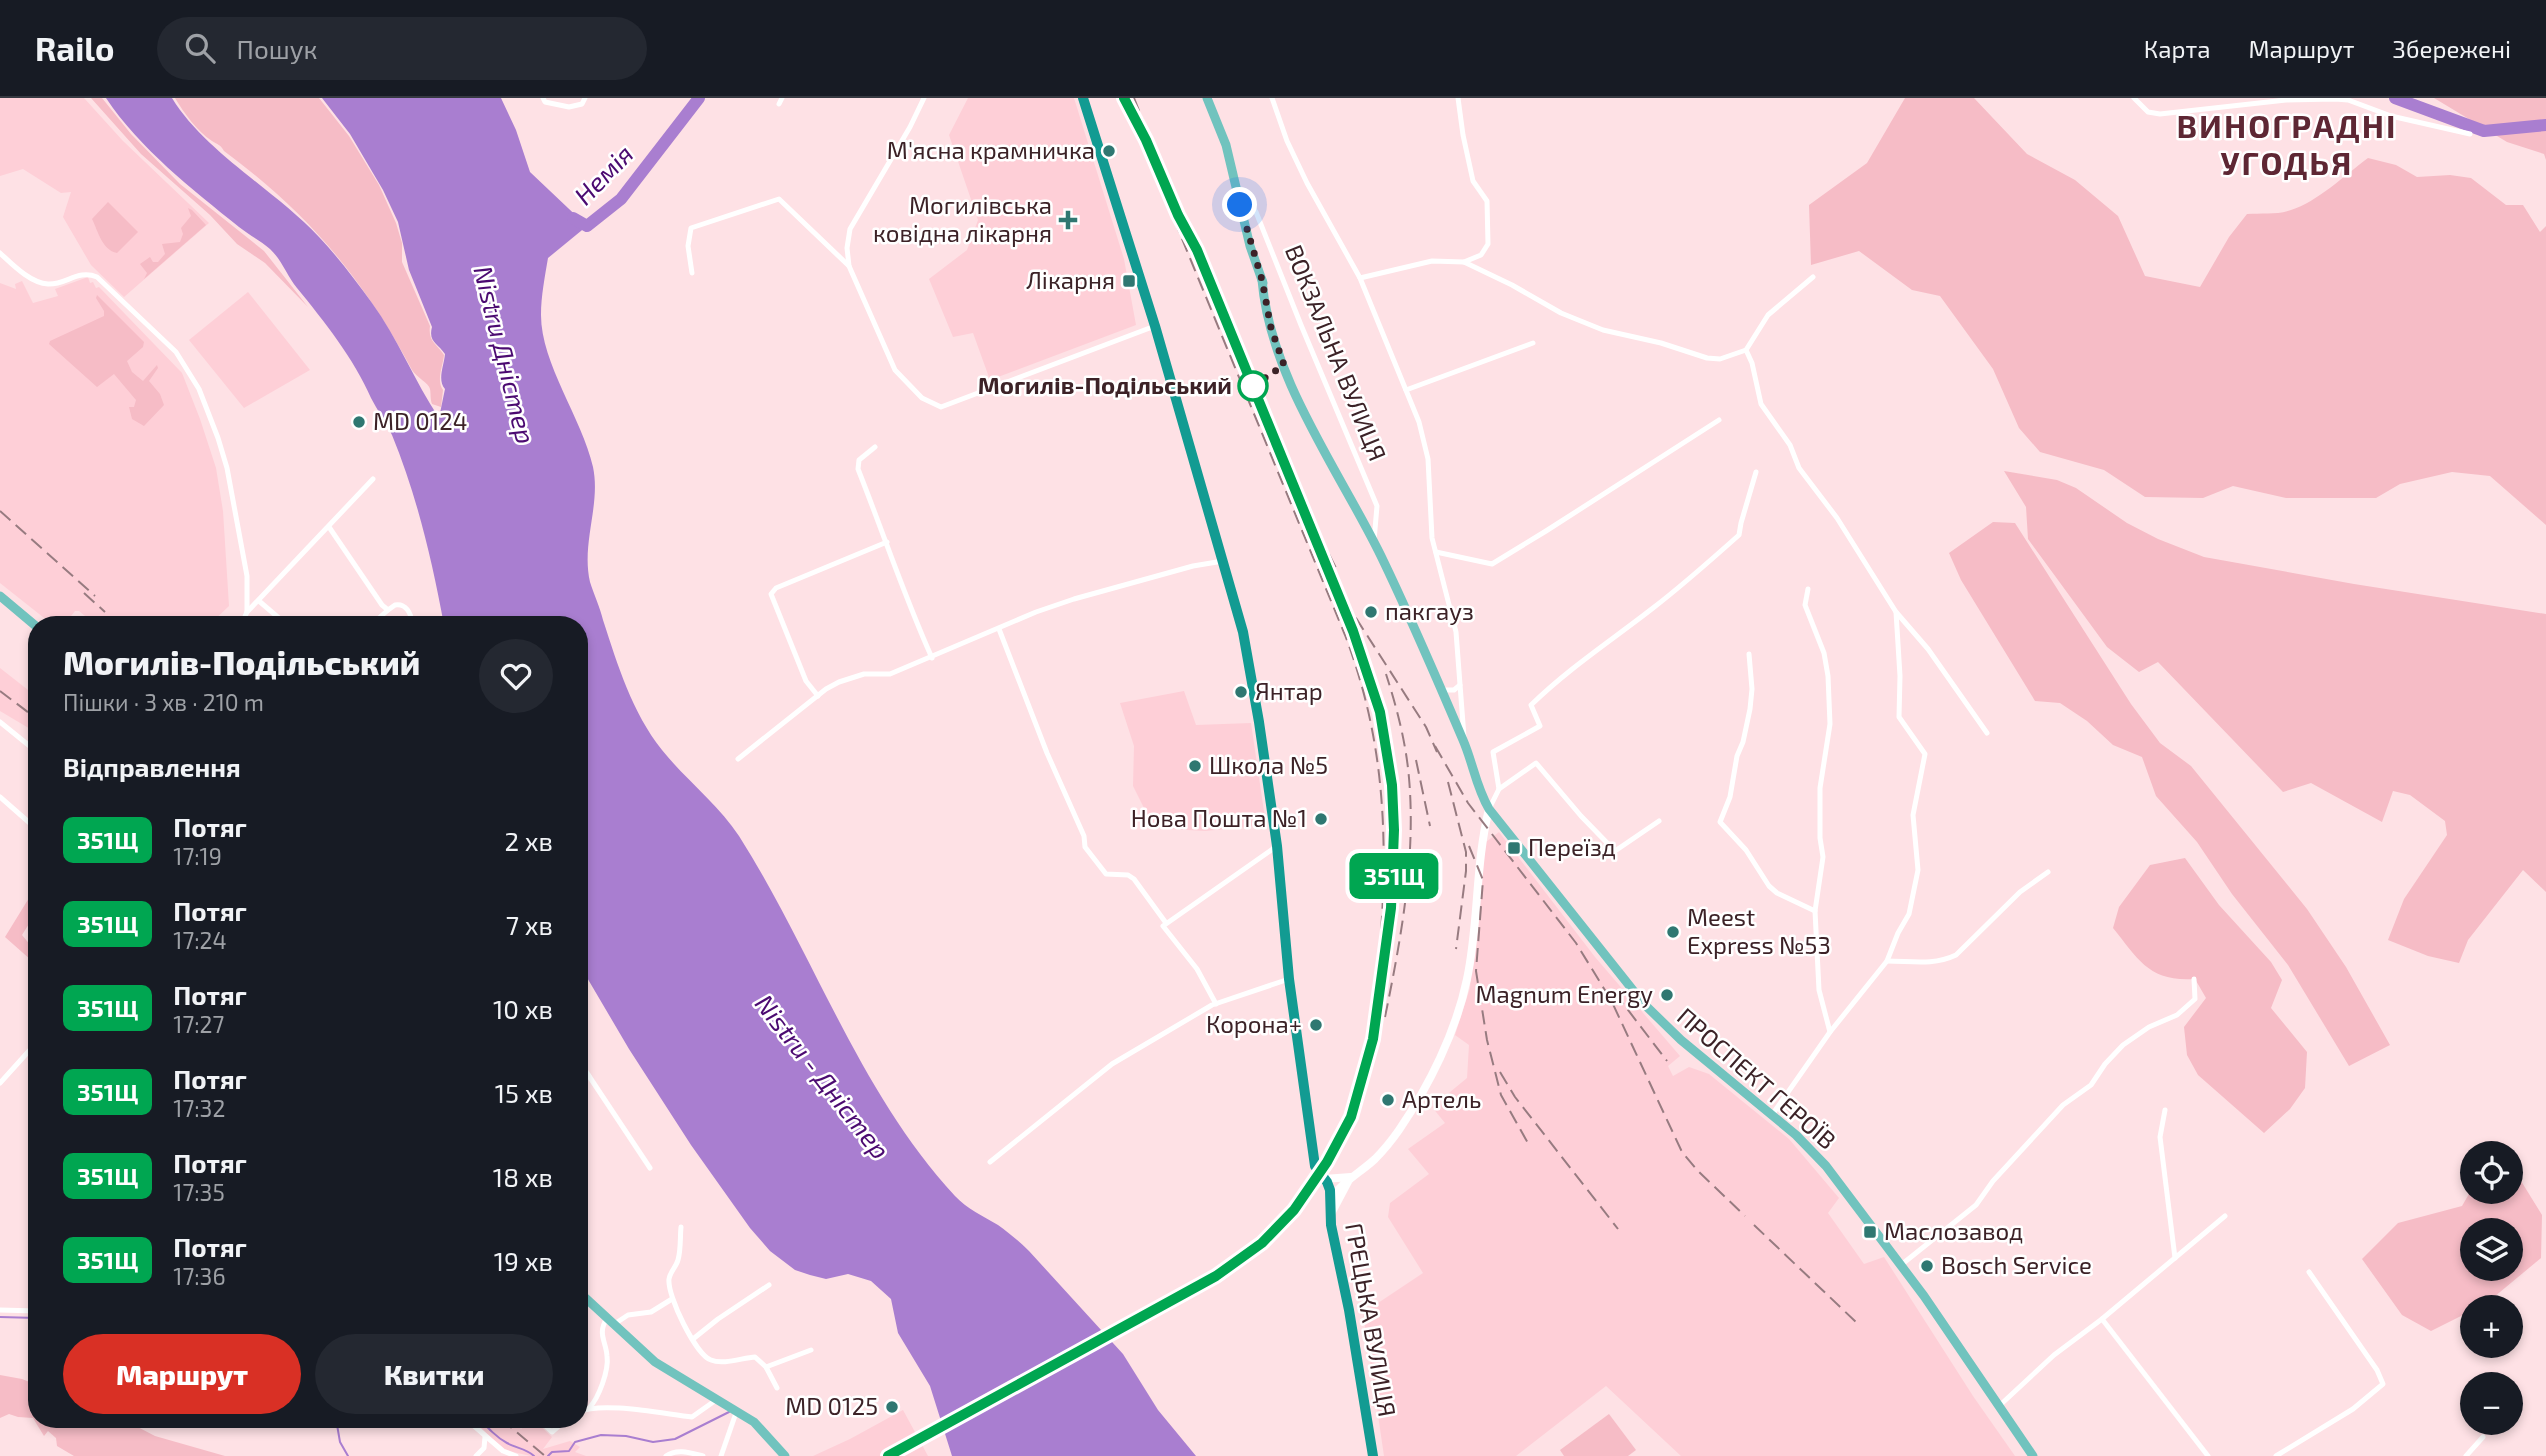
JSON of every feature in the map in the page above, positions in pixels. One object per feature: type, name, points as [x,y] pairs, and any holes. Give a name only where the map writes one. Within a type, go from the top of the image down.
[{"type":"highway","points":[[1083,98],[1155,326],[1243,632],[1276,846],[1289,979],[1315,1166],[1330,1195]]},
{"type":"highway","name":"ГРЕЦЬКА ВУЛИЦЯ","points":[[1330,1195],[1331,1214],[1373,1456]]},
{"type":"main road","name":"ВОКЗАЛЬНА ВУЛИЦЯ","points":[[1206,98],[1226,145],[1250,246],[1262,280],[1271,328],[1284,365],[1307,421],[1374,543],[1465,744],[1478,790],[1489,809]]},
{"type":"main road","points":[[0,596],[28,619]]},
{"type":"main road","points":[[1330,1195],[1374,1160],[1398,1131],[1446,1043],[1467,979],[1481,849],[1489,809]]},
{"type":"main road","name":"ПРОСПЕКТ ГЕРОЇВ","points":[[1489,809],[1644,1004],[1681,1040],[1796,1135],[1826,1166],[1901,1265],[2033,1456]]},
{"type":"main road","points":[[1324,1179],[1351,1177]]},
{"type":"main road","points":[[1331,1214],[1351,1177]]},
{"type":"main road","points":[[588,1301],[655,1362],[737,1410],[762,1430],[785,1456]]},
{"type":"street","points":[[542,98],[545,102],[569,107],[582,104],[585,98]]},
{"type":"street","points":[[924,98],[850,229],[847,248],[849,266],[895,370],[922,398],[941,407],[1155,326]]},
{"type":"street","points":[[1272,98],[1287,141],[1307,183],[1360,278],[1419,422],[1428,459],[1433,538],[1456,632],[1465,744]]},
{"type":"street","points":[[1360,278],[1432,261],[1464,262],[1481,255],[1488,244],[1488,201],[1474,181],[1458,98]]},
{"type":"street","points":[[2134,98],[2148,112],[2160,114],[2286,100],[2348,100],[2391,116],[2470,134]]},
{"type":"street","name":"ВОКЗАЛЬНА ВУЛИЦЯ","points":[[1234,184],[1243,192],[1256,212],[1377,506],[1374,543]]},
{"type":"street","points":[[692,273],[688,246],[691,228],[779,199],[849,266]]},
{"type":"street","points":[[0,253],[20,270],[44,284],[54,284],[82,274],[97,277],[183,360],[199,389],[227,468],[247,576],[247,612]]},
{"type":"street","points":[[1464,262],[1561,313],[1603,330],[1661,343],[1707,358],[1720,359],[1746,350],[1768,314],[1813,277]]},
{"type":"street","points":[[1406,390],[1533,343]]},
{"type":"street","points":[[1746,350],[1752,363],[1760,404],[1790,445],[1799,468],[1837,518],[1896,612],[1928,649],[1987,733]]},
{"type":"street","points":[[1436,552],[1492,564],[1718,420]]},
{"type":"street","points":[[875,447],[859,460],[858,469],[887,542],[906,601],[932,658]]},
{"type":"street","points":[[1499,789],[1493,752],[1541,726],[1531,705],[1584,658],[1653,609],[1702,569],[1739,535],[1756,472]]},
{"type":"street","points":[[245,616],[373,479]]},
{"type":"street","points":[[329,527],[388,610]]},
{"type":"street","points":[[818,696],[806,681],[771,594],[776,588],[887,542]]},
{"type":"street","points":[[738,759],[839,682],[863,674],[890,674],[1074,599],[1193,566],[1223,561]]},
{"type":"street","points":[[1808,589],[1805,605],[1824,653],[1830,724],[1820,788],[1820,838],[1823,858],[1815,911],[1819,990],[1830,1032]]},
{"type":"street","points":[[259,601],[276,616]]},
{"type":"street","points":[[381,616],[395,605],[405,606],[410,616]]},
{"type":"street","points":[[1772,1115],[1830,1032],[1886,961],[1909,914],[1918,870],[1913,815],[1925,754],[1899,717],[1900,676],[1896,612]]},
{"type":"street","points":[[999,629],[1047,753],[1084,836],[1085,847],[1105,874],[1128,875],[1134,879],[1197,969],[1216,1004]]},
{"type":"street","points":[[1749,654],[1752,689],[1750,709],[1730,797],[1720,822],[1746,850],[1769,886],[1777,893],[1815,911]]},
{"type":"street","points":[[1441,690],[1454,690],[1460,685]]},
{"type":"street","points":[[0,722],[28,745]]},
{"type":"street","points":[[1489,809],[1499,789],[1536,763],[1615,851],[1660,821]]},
{"type":"street","points":[[0,797],[28,822]]},
{"type":"street","points":[[1164,925],[1276,846]]},
{"type":"street","points":[[1886,961],[1924,964],[1956,956],[2020,892],[2048,872]]},
{"type":"street","points":[[990,1163],[1112,1064],[1216,1004],[1289,979]]},
{"type":"street","points":[[1901,1265],[1976,1205],[1993,1181],[2063,1105],[2091,1085],[2105,1064],[2123,1045],[2149,1027],[2189,1006],[2194,999],[2194,979]]},
{"type":"street","points":[[0,1083],[28,1052]]},
{"type":"street","points":[[589,1076],[650,1168]]},
{"type":"street","points":[[2165,1110],[2160,1138],[2175,1258]]},
{"type":"street","points":[[1998,1407],[2054,1355],[2102,1319],[2225,1216]]},
{"type":"street","points":[[681,1227],[679,1257],[669,1278],[672,1299],[693,1339],[707,1359],[715,1362],[755,1357],[766,1367],[777,1388]]},
{"type":"street","points":[[2276,1456],[2353,1409],[2383,1384],[2377,1370],[2309,1272]]},
{"type":"street","points":[[693,1339],[718,1319],[769,1286]]},
{"type":"street","points":[[589,1408],[597,1398],[608,1358],[603,1324],[628,1315],[651,1312],[672,1299]]},
{"type":"street","points":[[0,1310],[28,1311]]},
{"type":"street","points":[[2102,1319],[2208,1456]]},
{"type":"street","points":[[766,1367],[811,1350]]},
{"type":"street","points":[[589,1408],[639,1410],[692,1417],[718,1399]]},
{"type":"street","points":[[721,1456],[737,1410]]},
{"type":"street","points":[[476,1428],[503,1451],[516,1456]]},
{"type":"street","points":[[476,1456],[484,1448],[485,1437]]},
{"type":"street","points":[[2466,1456],[2483,1437]]},
{"type":"street","points":[[666,1456],[674,1451],[682,1451],[703,1456]]},
{"type":"shaded area","points":[[0,98],[84,98],[123,141],[209,223],[124,297],[91,265],[63,217],[71,192],[61,193],[23,169],[0,176]]},
{"type":"shaded area","points":[[91,98],[102,98],[131,134],[180,184],[264,251],[308,307],[265,263],[237,244],[210,215],[141,154]]},
{"type":"shaded area","points":[[175,98],[319,98],[349,136],[379,185],[396,223],[402,243],[402,262],[430,326],[431,339],[444,355],[440,377],[443,390],[441,407],[432,404],[429,387],[412,370],[374,306],[331,249],[282,198],[201,132]]},
{"type":"shaded area","points":[[968,98],[1074,98],[1124,259],[1136,325],[990,380],[973,333],[953,337],[929,279],[967,250],[978,220],[949,135]]},
{"type":"shaded area","points":[[1905,98],[1974,98],[2027,154],[2075,180],[2118,216],[2145,276],[2200,287],[2229,237],[2247,214],[2281,213],[2301,206],[2321,195],[2368,158],[2396,165],[2417,177],[2450,175],[2471,178],[2506,205],[2523,205],[2540,232],[2546,226],[2546,525],[2490,476],[2452,472],[2400,484],[2376,498],[2286,498],[2233,486],[2203,498],[2145,497],[2104,470],[2040,452],[2019,428],[1993,369],[1940,296],[1912,290],[1859,251],[1811,265],[1809,205],[1867,163]]},
{"type":"shaded area","points":[[2434,98],[2546,98],[2546,160],[2544,154],[2507,142]]},
{"type":"shaded area","points":[[108,202],[138,232],[117,253],[104,244],[92,219]]},
{"type":"shaded area","points":[[188,208],[206,225],[144,279],[147,273],[140,264],[150,257],[153,262],[158,262],[165,254],[162,244],[180,242],[183,234],[181,228],[191,216]]},
{"type":"shaded area","points":[[88,277],[90,283],[93,282],[96,288],[99,287],[182,373],[216,468],[223,511],[229,606],[218,616],[85,616],[75,611],[71,616],[42,616],[0,583],[0,283],[16,289],[15,284],[22,281],[33,303],[58,296],[55,289]]},
{"type":"shaded area","points":[[248,292],[310,370],[244,408],[189,340]]},
{"type":"shaded area","points":[[97,295],[144,342],[143,347],[127,361],[132,372],[143,381],[157,365],[158,368],[149,381],[160,394],[164,405],[144,426],[132,419],[129,407],[134,407],[136,400],[114,374],[97,387],[49,344],[50,341],[104,316]]},
{"type":"shaded area","points":[[2004,471],[2057,480],[2076,488],[2127,523],[2158,539],[2204,557],[2546,614],[2546,892],[2523,870],[2468,940],[2459,963],[2428,956],[2388,940],[2404,899],[2447,835],[2445,821],[2410,795],[2393,791],[2382,822],[2311,783],[2283,792],[2158,662],[2139,672],[2107,647],[2028,539],[2026,507]]},
{"type":"shaded area","points":[[1993,522],[2015,523],[2131,704],[2160,743],[2191,766],[2307,909],[2346,967],[2390,1045],[2349,1066],[2288,965],[2232,894],[2197,842],[2156,796],[2142,757],[2113,745],[2087,721],[2060,703],[2035,701],[1961,580],[1949,553]]},
{"type":"shaded area","points":[[0,668],[28,690],[28,728],[0,711]]},
{"type":"shaded area","name":"Школа №5","points":[[1184,691],[1196,725],[1251,723],[1266,825],[1205,831],[1154,828],[1133,786],[1134,746],[1120,703]]},
{"type":"shaded area","points":[[1499,832],[1595,957],[1680,1056],[1668,1066],[1673,1076],[1689,1067],[1709,1074],[1789,1139],[1839,1198],[1828,1213],[1864,1264],[1884,1257],[2015,1456],[1681,1456],[1606,1386],[1516,1456],[1384,1456],[1363,1313],[1423,1273],[1388,1217],[1390,1203],[1429,1174],[1408,1149],[1445,1123],[1432,1107],[1467,1078],[1469,1045],[1455,1035],[1470,988],[1482,845]]},
{"type":"shaded area","points":[[2185,858],[2219,905],[2271,962],[2282,980],[2271,1008],[2307,1052],[2305,1088],[2290,1109],[2264,1133],[2198,1075],[2187,1055],[2184,1027],[2206,998],[2195,979],[2166,977],[2146,967],[2113,928],[2119,907],[2150,865]]},
{"type":"shaded area","points":[[28,900],[28,925],[22,935],[28,942],[28,957],[5,937]]},
{"type":"shaded area","points":[[2523,1184],[2542,1215],[2541,1258],[2523,1273],[2523,1218],[2460,1218],[2460,1281],[2513,1281],[2496,1295],[2460,1295],[2460,1316],[2431,1331],[2402,1315],[2362,1259],[2398,1223],[2462,1206],[2523,1204]]},
{"type":"shaded area","points":[[0,1375],[28,1381],[28,1418],[9,1414],[0,1418]]},
{"type":"shaded area","points":[[903,1410],[928,1456],[813,1456],[850,1439]]},
{"type":"shaded area","points":[[1609,1414],[1636,1450],[1628,1456],[1564,1456],[1560,1450]]},
{"type":"shaded area","points":[[39,1428],[140,1428],[155,1436],[225,1456],[74,1456],[57,1446],[56,1438],[48,1431],[44,1436]]},
{"type":"shaded area","points":[[482,1428],[542,1428],[552,1437],[543,1449],[570,1441],[580,1447],[575,1452],[586,1456],[531,1456],[501,1448]]},
{"type":"water","points":[[106,98],[172,98],[203,136],[301,220],[333,253],[390,330],[439,418],[445,389],[441,377],[445,354],[433,339],[432,327],[409,270],[398,222],[383,190],[350,134],[322,98],[501,98],[516,130],[530,172],[587,226],[548,258],[541,315],[543,334],[555,372],[588,448],[593,467],[595,496],[588,553],[590,582],[620,671],[642,720],[662,750],[739,836],[791,927],[864,1068],[921,1156],[960,1201],[998,1225],[1029,1251],[1123,1354],[1158,1410],[1196,1456],[952,1456],[930,1386],[898,1333],[891,1299],[871,1281],[848,1274],[826,1279],[795,1270],[770,1251],[750,1228],[691,1145],[588,979],[588,616],[442,616],[423,528],[401,458],[390,430],[347,355],[274,253],[221,213],[168,167],[120,117]]},
{"type":"pier","points":[[1108,1332],[1112,1336],[940,1430],[938,1425]]},
{"type":"waterway","name":"Немія","points":[[573,218],[587,226],[621,199],[699,98]]},
{"type":"waterway","name":"Немія","points":[[2395,98],[2484,131],[2546,125]]},
{"type":"waterway","points":[[0,1317],[28,1318]]},
{"type":"waterway","points":[[548,1456],[552,1452],[569,1451],[575,1442],[601,1435],[626,1436],[653,1442],[675,1439],[729,1412]]},
{"type":"waterway","points":[[338,1428],[340,1442],[348,1456]]},
{"type":"waterway","points":[[488,1428],[503,1441],[534,1456]]},
{"type":"railway","points":[[888,1456],[1216,1276],[1273,1232],[1298,1205],[1339,1144],[1354,1110],[1373,1040],[1378,1000],[1384,856],[1380,782],[1368,709],[1345,635],[1157,178],[1119,98]]},
{"type":"railway","points":[[1134,98],[1152,143]]},
{"type":"railway","points":[[1291,480],[1337,570]]},
{"type":"railway","points":[[0,511],[95,596]]},
{"type":"railway","points":[[1325,563],[1354,615],[1426,727],[1437,752]]},
{"type":"railway","points":[[84,593],[105,612]]},
{"type":"railway","points":[[1385,1017],[1406,898],[1411,808],[1403,739],[1386,674]]},
{"type":"railway","points":[[1374,690],[1385,738]]},
{"type":"railway","points":[[0,691],[28,712]]},
{"type":"railway","points":[[1435,746],[1468,803],[1576,943],[1611,1000],[1682,1152],[1745,1216]]},
{"type":"railway","points":[[1416,760],[1430,826]]},
{"type":"railway","points":[[1448,782],[1466,852],[1456,949]]},
{"type":"railway","points":[[1469,846],[1483,880],[1476,971],[1487,1040],[1501,1095],[1529,1145]]},
{"type":"railway","points":[[1615,993],[1667,1061]]},
{"type":"railway","points":[[1500,1072],[1515,1097],[1618,1229]]},
{"type":"railway","points":[[1754,1225],[1857,1323]]},
{"type":"railway","points":[[512,1428],[545,1456]]},
{"type":"train","name":"351Щ","points":[[888,1456],[1216,1276],[1262,1243],[1301,1202],[1327,1162],[1351,1117],[1362,1087],[1373,1039],[1391,908],[1394,858],[1392,785],[1380,712],[1353,631],[1197,250],[1124,98]]},
{"type":"place","name":"М'ясна крамничка","points":[[1109,151]]},
{"type":"place","name":"Могилівська ковідна лікарня","points":[[1068,220]]},
{"type":"place","name":"Лікарня","points":[[1129,281]]},
{"type":"place","name":"Могилів-Подільський","points":[[1253,386]]},
{"type":"place","name":"MD 0124","points":[[359,422]]},
{"type":"place","name":"пакгауз","points":[[1371,612]]},
{"type":"place","name":"Янтар","points":[[1241,692]]},
{"type":"place","name":"Школа №5","points":[[1195,766]]},
{"type":"place","name":"Нова Пошта №1","points":[[1321,819]]},
{"type":"place","name":"Переїзд","points":[[1514,848]]},
{"type":"place","name":"Meest Express №53","points":[[1673,932]]},
{"type":"place","name":"Magnum Energy","points":[[1667,995]]},
{"type":"place","name":"Корона+","points":[[1316,1025]]},
{"type":"place","name":"Артель","points":[[1388,1100]]},
{"type":"place","name":"Маслозавод","points":[[1870,1232]]},
{"type":"place","name":"Bosch Service","points":[[1927,1266]]},
{"type":"place","name":"MD 0125","points":[[892,1407]]},
{"type":"district","name":"ВИНОГРАДНІ УГОДЬЯ","points":[[2287,146]]},
{"type":"route","points":[[1240,205],[1262,280],[1271,328],[1284,365],[1253,386]]},
{"type":"water label","name":"Nistru Дністер","points":[[504,355]]},
{"type":"water label","name":"Nistru - Дністер","points":[[822,1077]]}]
